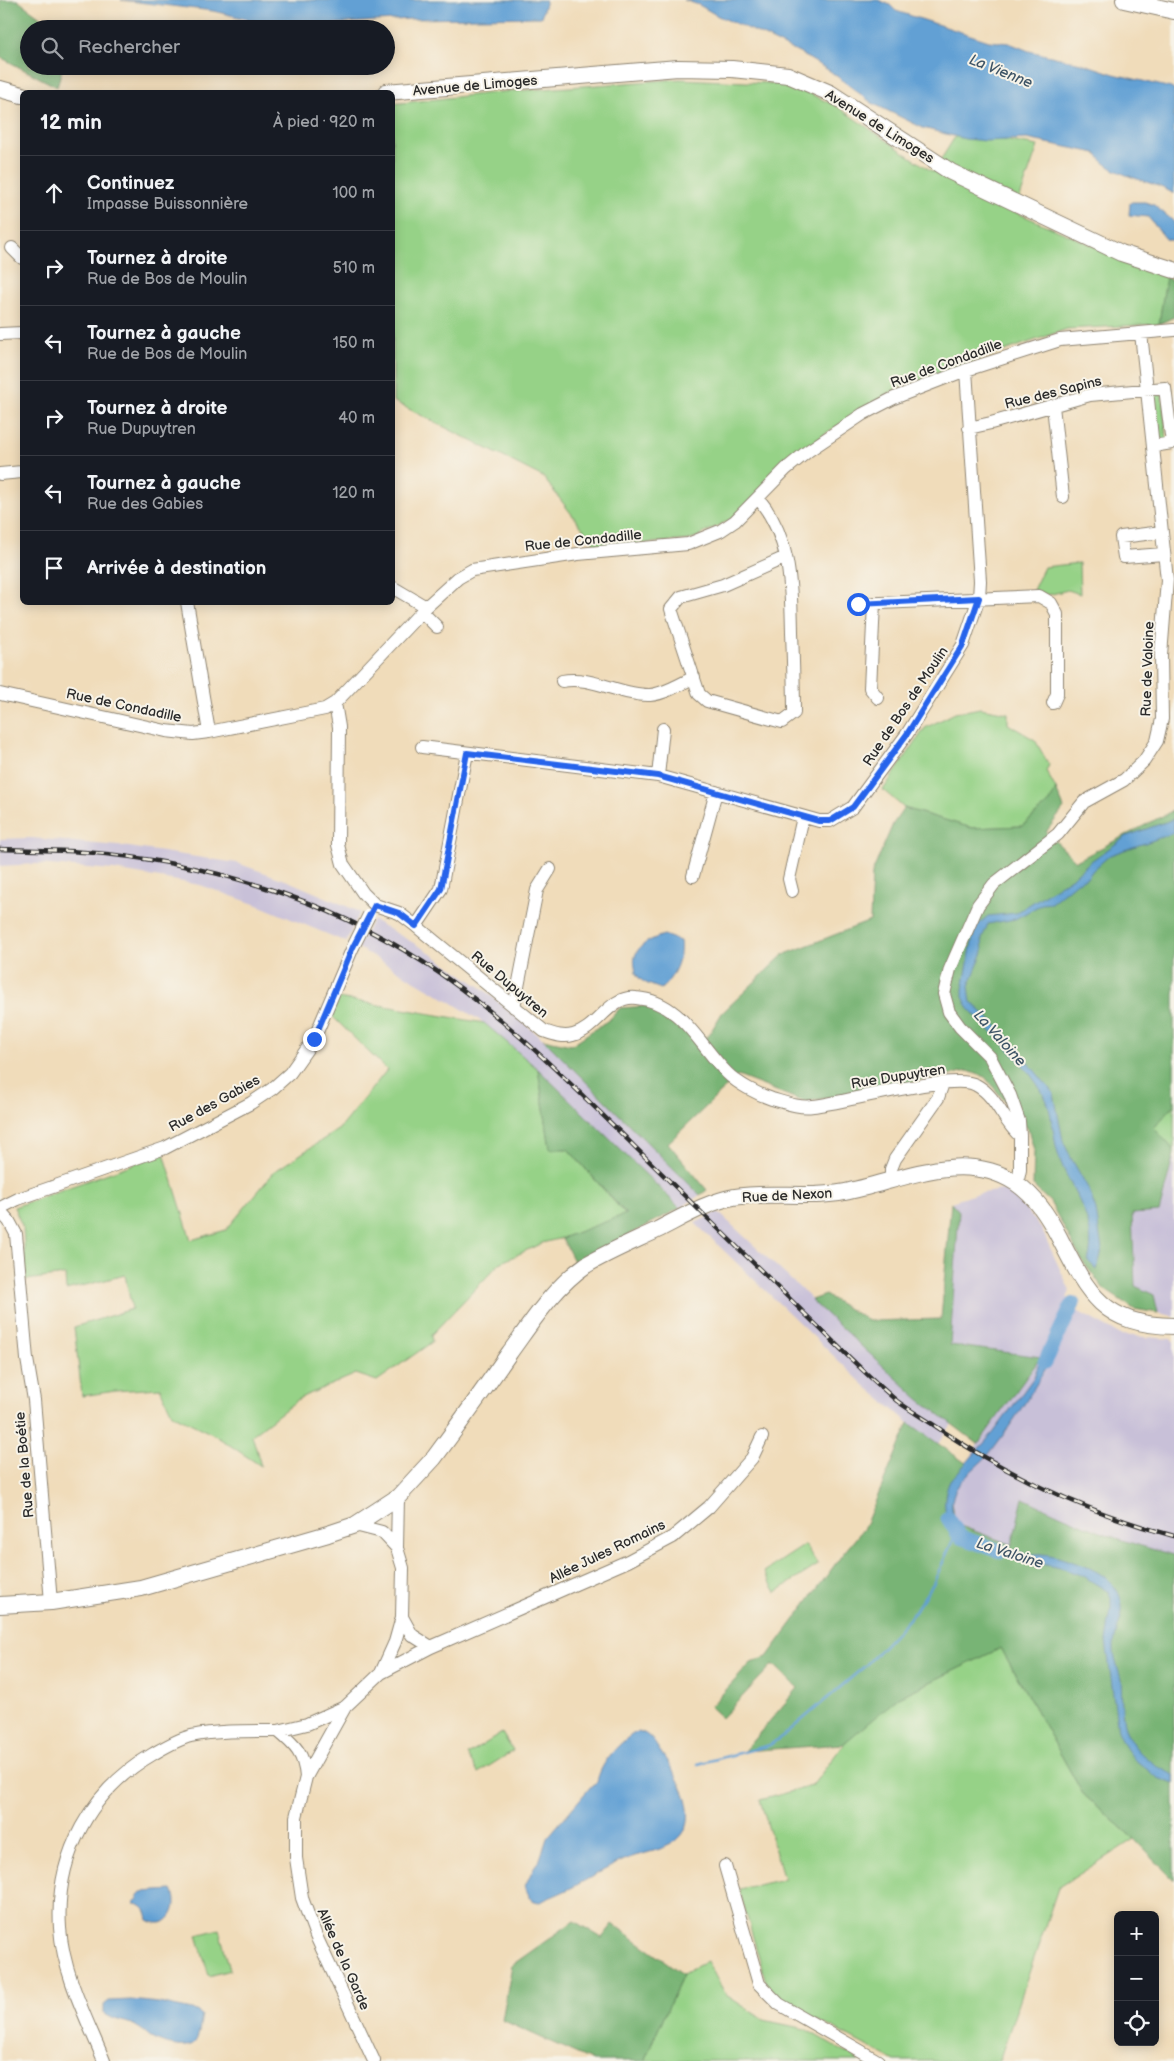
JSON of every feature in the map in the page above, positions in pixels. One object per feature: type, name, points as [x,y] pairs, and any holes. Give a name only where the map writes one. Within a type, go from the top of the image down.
[{"type":"main road","points":[[1124,0],[1174,10]]},
{"type":"main road","name":"Avenue de Limoges","points":[[395,91],[678,68],[732,69],[788,75],[830,93],[951,172],[1120,253],[1174,270]]},
{"type":"main road","points":[[0,89],[20,94]]},
{"type":"main road","name":"Rue de Nexon","points":[[0,1605],[51,1602],[141,1588],[355,1525],[398,1498],[434,1458],[544,1305],[566,1281],[586,1265],[712,1204],[734,1197],[843,1192],[938,1168],[972,1167],[995,1172],[1017,1184],[1044,1210],[1078,1276],[1091,1294],[1109,1310],[1131,1321],[1152,1326],[1174,1326]]},
{"type":"street","points":[[12,248],[20,256]]},
{"type":"street","name":"Rue de Condadille","points":[[0,694],[166,731],[192,734],[315,713],[335,703],[424,609],[458,578],[472,570],[578,554],[688,544],[728,526],[786,469],[808,451],[849,423],[894,398],[966,370],[1060,340],[1174,330]]},
{"type":"street","points":[[0,334],[20,333]]},
{"type":"street","name":"Rue de Valoine","points":[[1017,1184],[1020,1170],[1019,1121],[1010,1095],[990,1057],[960,1027],[949,1012],[944,994],[950,968],[978,905],[994,884],[1058,834],[1084,802],[1124,780],[1144,761],[1156,741],[1162,719],[1160,655],[1167,580],[1141,333]]},
{"type":"street","name":"Rue de Bos de Moulin","points":[[422,747],[658,776],[819,821],[830,821],[853,807],[907,734],[963,645],[979,598],[966,370]]},
{"type":"street","points":[[1146,389],[1165,388],[1172,443],[1153,446]]},
{"type":"street","name":"Rue des Sapins","points":[[969,428],[1090,395],[1146,389]]},
{"type":"street","points":[[1053,406],[1063,497]]},
{"type":"street","points":[[0,474],[20,472]]},
{"type":"street","points":[[758,498],[770,512],[785,548],[791,579],[794,713],[782,722],[708,701],[699,694],[670,608],[681,598],[723,585],[786,557]]},
{"type":"street","points":[[1162,532],[1121,537],[1124,557],[1164,554]]},
{"type":"street","points":[[395,589],[424,609],[437,627]]},
{"type":"street","points":[[858,604],[1039,596],[1051,603],[1057,614],[1057,694],[1054,703]]},
{"type":"street","points":[[874,603],[870,688],[878,698]]},
{"type":"street","points":[[188,605],[210,732]]},
{"type":"street","points":[[562,681],[571,679],[627,692],[651,695],[677,686],[694,677]]},
{"type":"street","name":"Rue Dupuytren","points":[[335,703],[339,727],[338,845],[343,864],[353,881],[372,910],[399,913],[544,1031],[560,1036],[573,1035],[589,1027],[611,1006],[621,1000],[635,997],[654,1001],[673,1012],[688,1025],[727,1073],[741,1083],[770,1098],[796,1106],[812,1106],[899,1090],[963,1081],[974,1083],[984,1090],[1020,1136]]},
{"type":"street","points":[[658,776],[663,729]]},
{"type":"street","points":[[416,926],[441,889],[467,753]]},
{"type":"street","points":[[693,876],[716,792]]},
{"type":"street","points":[[792,891],[789,879],[803,817]]},
{"type":"street","points":[[514,1007],[537,890],[550,869]]},
{"type":"street","name":"Rue des Gabies","points":[[0,1209],[18,1199],[164,1148],[251,1103],[272,1089],[290,1072],[314,1039],[353,947],[372,910]]},
{"type":"street","points":[[891,1180],[891,1169],[895,1159],[938,1098],[943,1084]]},
{"type":"street","name":"Rue de la Boétie","points":[[0,1209],[16,1234],[27,1359],[34,1400],[51,1602]]},
{"type":"street","name":"Allée Jules Romains","points":[[381,1673],[431,1647],[628,1561],[674,1537],[709,1507],[752,1458],[762,1437]]},
{"type":"street","name":"Allée de la Garde","points":[[104,2061],[64,1958],[60,1928],[63,1875],[74,1842],[89,1812],[114,1782],[139,1762],[165,1747],[190,1736],[249,1730],[278,1732],[307,1724],[345,1706],[381,1673],[395,1642],[402,1617],[403,1568],[397,1548],[398,1498]]},
{"type":"street","name":"Allée de la Garde","points":[[376,1513],[382,1532],[397,1548]]},
{"type":"street","points":[[355,1525],[382,1532]]},
{"type":"street","points":[[402,1617],[412,1635],[431,1647]]},
{"type":"street","name":"Allée de la Garde","points":[[345,1706],[306,1777],[296,1817],[296,1858],[302,1898],[316,1936],[374,2061]]},
{"type":"street","name":"Allée de la Garde","points":[[278,1732],[295,1745],[305,1762],[306,1777]]},
{"type":"street","points":[[726,1866],[758,1984],[779,2004],[878,2061]]},
{"type":"shaded area","points":[[31,838],[129,847],[237,863],[288,881],[360,912],[346,942],[260,906],[200,885],[114,870],[36,864],[0,866],[0,839]]},
{"type":"shaded area","points":[[373,920],[426,950],[482,988],[543,1039],[700,1195],[680,1208],[538,1069],[484,1023],[357,947]]},
{"type":"shaded area","points":[[1174,1154],[1173,1316],[1158,1313],[1154,1295],[1135,1287],[1132,1214],[1159,1211]]},
{"type":"shaded area","points":[[1003,1190],[1015,1197],[1041,1228],[1070,1291],[1067,1298],[1079,1312],[1121,1335],[1171,1339],[1174,1343],[1174,1555],[1136,1546],[1077,1524],[1023,1498],[1012,1545],[955,1524],[951,1493],[978,1444],[1041,1357],[950,1345],[959,1211],[951,1202],[976,1194]]},
{"type":"shaded area","points":[[718,1212],[919,1399],[952,1424],[938,1444],[909,1423],[864,1385],[695,1223]]},
{"type":"green space","points":[[0,0],[17,0],[45,20],[20,20],[20,68],[0,57]]},
{"type":"green space","points":[[34,75],[60,75],[57,87]]},
{"type":"green space","points":[[680,79],[789,84],[836,106],[933,172],[958,132],[1038,146],[1015,212],[1166,277],[1159,324],[1067,329],[896,389],[823,435],[731,519],[691,540],[597,547],[543,477],[395,402],[395,104],[500,92]]},
{"type":"green space","points":[[1166,277],[1174,282],[1174,317],[1159,324]]},
{"type":"green space","points":[[1162,394],[1167,440],[1158,441],[1153,395]]},
{"type":"green space","points":[[1079,563],[1080,594],[1068,590],[1048,595],[1033,590],[1044,567]]},
{"type":"green space","points":[[980,708],[1008,713],[1008,724],[1035,740],[1049,765],[1046,771],[1056,789],[1050,802],[1022,826],[972,828],[904,808],[883,790],[925,728],[955,713]]},
{"type":"green space","points":[[1056,789],[1064,808],[1046,832],[1076,861],[1174,810],[1174,1105],[1154,1128],[1174,1150],[1174,1154],[1159,1212],[1132,1214],[1135,1286],[1154,1295],[1158,1313],[1134,1309],[1104,1289],[1082,1261],[1050,1202],[1033,1186],[1034,1150],[1028,1129],[985,1077],[968,1071],[805,1102],[738,1076],[668,1143],[707,1190],[700,1195],[543,1039],[571,1045],[610,1019],[620,1008],[648,1006],[707,1038],[722,1013],[783,955],[870,921],[872,873],[893,824],[904,808],[972,828],[1022,826],[1050,802]]},
{"type":"green space","points":[[338,998],[484,1023],[538,1069],[550,1148],[568,1149],[626,1215],[562,1238],[542,1243],[500,1263],[431,1335],[432,1342],[377,1381],[356,1374],[300,1398],[252,1435],[261,1466],[216,1436],[172,1414],[160,1388],[115,1391],[82,1396],[74,1327],[132,1309],[125,1275],[66,1290],[65,1275],[26,1280],[23,1228],[14,1207],[164,1153],[191,1240],[226,1230],[275,1171],[339,1129],[387,1070],[330,1014]]},
{"type":"green space","points":[[538,1069],[680,1208],[575,1263],[562,1238],[626,1214],[568,1149],[550,1149]]},
{"type":"green space","points":[[1174,1105],[1174,1150],[1153,1128]]},
{"type":"green space","points":[[951,1202],[959,1211],[950,1345],[1041,1357],[978,1444],[919,1399],[811,1300],[825,1295],[869,1321],[941,1319]]},
{"type":"green space","points":[[909,1423],[967,1464],[951,1493],[955,1524],[1012,1545],[1023,1498],[1097,1531],[1174,1555],[1174,1880],[1134,1839],[1083,1794],[1001,1648],[899,1697],[843,1744],[744,1751],[798,1688],[773,1664],[722,1718],[710,1707],[751,1663],[767,1657],[864,1528]]},
{"type":"green space","points":[[805,1545],[818,1565],[776,1592],[764,1572]]},
{"type":"green space","points":[[1001,1648],[1083,1794],[1134,1839],[1058,1888],[999,2061],[895,2061],[778,1999],[766,1982],[739,1889],[784,1879],[760,1800],[812,1786],[849,1737],[899,1697]]},
{"type":"green space","points":[[502,1733],[513,1751],[478,1773],[467,1755]]},
{"type":"green space","points":[[574,1921],[602,1938],[613,1924],[683,1974],[644,2061],[593,2061],[502,2020],[512,1965]]},
{"type":"green space","points":[[219,1929],[230,1970],[209,1976],[197,1935]]},
{"type":"green space","points":[[707,1961],[726,1995],[764,2020],[805,2029],[860,2061],[644,2061],[683,1974]]},
{"type":"water","points":[[121,0],[546,0],[541,17],[251,20],[213,11]]},
{"type":"water","name":"La Vienne","points":[[684,0],[878,0],[890,5],[896,11],[989,41],[1009,43],[1029,51],[1171,88],[1174,90],[1174,194],[1111,168],[1096,153],[1027,139],[986,141],[965,139],[923,128],[872,103],[830,71],[801,54],[718,16],[699,5]]},
{"type":"water","points":[[1145,202],[1154,205],[1171,219],[1174,222],[1174,241],[1166,239],[1148,217],[1129,215],[1130,203]]},
{"type":"water","points":[[1174,819],[1174,833],[1110,855],[1088,877],[1074,884],[1051,903],[1042,904],[1015,919],[988,924],[982,938],[983,952],[969,986],[971,1002],[1010,1038],[1012,1043],[1054,1094],[1063,1141],[1088,1188],[1096,1210],[1102,1250],[1097,1270],[1088,1261],[1091,1246],[1087,1219],[1058,1154],[1047,1101],[1037,1083],[1019,1061],[969,1009],[963,997],[963,989],[975,927],[988,916],[1016,913],[1074,876],[1091,861],[1127,836]]},
{"type":"water","points":[[664,935],[680,941],[681,947],[676,967],[669,980],[661,989],[639,978],[636,973],[634,960],[642,946],[652,939]]},
{"type":"water","points":[[1052,1344],[1058,1347],[1019,1413],[988,1455],[956,1489],[952,1501],[953,1513],[957,1524],[966,1533],[1028,1555],[1052,1556],[1085,1566],[1101,1574],[1114,1586],[1122,1602],[1122,1612],[1114,1650],[1121,1680],[1122,1713],[1125,1728],[1134,1745],[1148,1760],[1174,1775],[1174,1784],[1158,1778],[1134,1759],[1118,1731],[1106,1641],[1111,1609],[1109,1592],[1083,1576],[1064,1569],[1010,1557],[953,1531],[947,1519],[945,1500],[950,1481],[994,1432],[1034,1377],[1041,1357]]},
{"type":"water","points":[[638,1731],[646,1734],[654,1743],[674,1772],[684,1794],[688,1816],[686,1827],[681,1836],[670,1844],[620,1862],[576,1886],[541,1902],[532,1900],[525,1886],[540,1859],[547,1838],[592,1785],[597,1782],[602,1767],[612,1753],[625,1740]]},
{"type":"water","points":[[172,1890],[175,1903],[174,1910],[167,1920],[162,1923],[148,1920],[144,1909],[134,1904],[141,1892]]},
{"type":"water","points":[[131,2000],[159,2003],[197,2011],[202,2015],[197,2039],[188,2046],[162,2043],[135,2025],[112,2018],[104,2013],[104,2005],[109,2001]]},
{"type":"waterway","name":"La Valoine","points":[[1045,1362],[1073,1304]]},
{"type":"waterway","name":"La Valoine","points":[[948,1518],[960,1537],[1000,1551]]},
{"type":"waterway","points":[[698,1764],[770,1745],[788,1732],[865,1666],[909,1619],[933,1584],[957,1531]]},
{"type":"railway","points":[[0,849],[74,851],[128,857],[173,864],[217,874],[303,901],[385,939],[451,981],[479,1002],[530,1046],[850,1358],[897,1401],[971,1449],[1026,1480],[1113,1517],[1174,1536]]},
{"type":"route","points":[[314,1039],[353,947],[375,905],[399,913],[416,926],[441,889],[467,753],[658,776],[819,821],[830,821],[853,807],[907,734],[963,645],[979,598],[858,604]]}]
